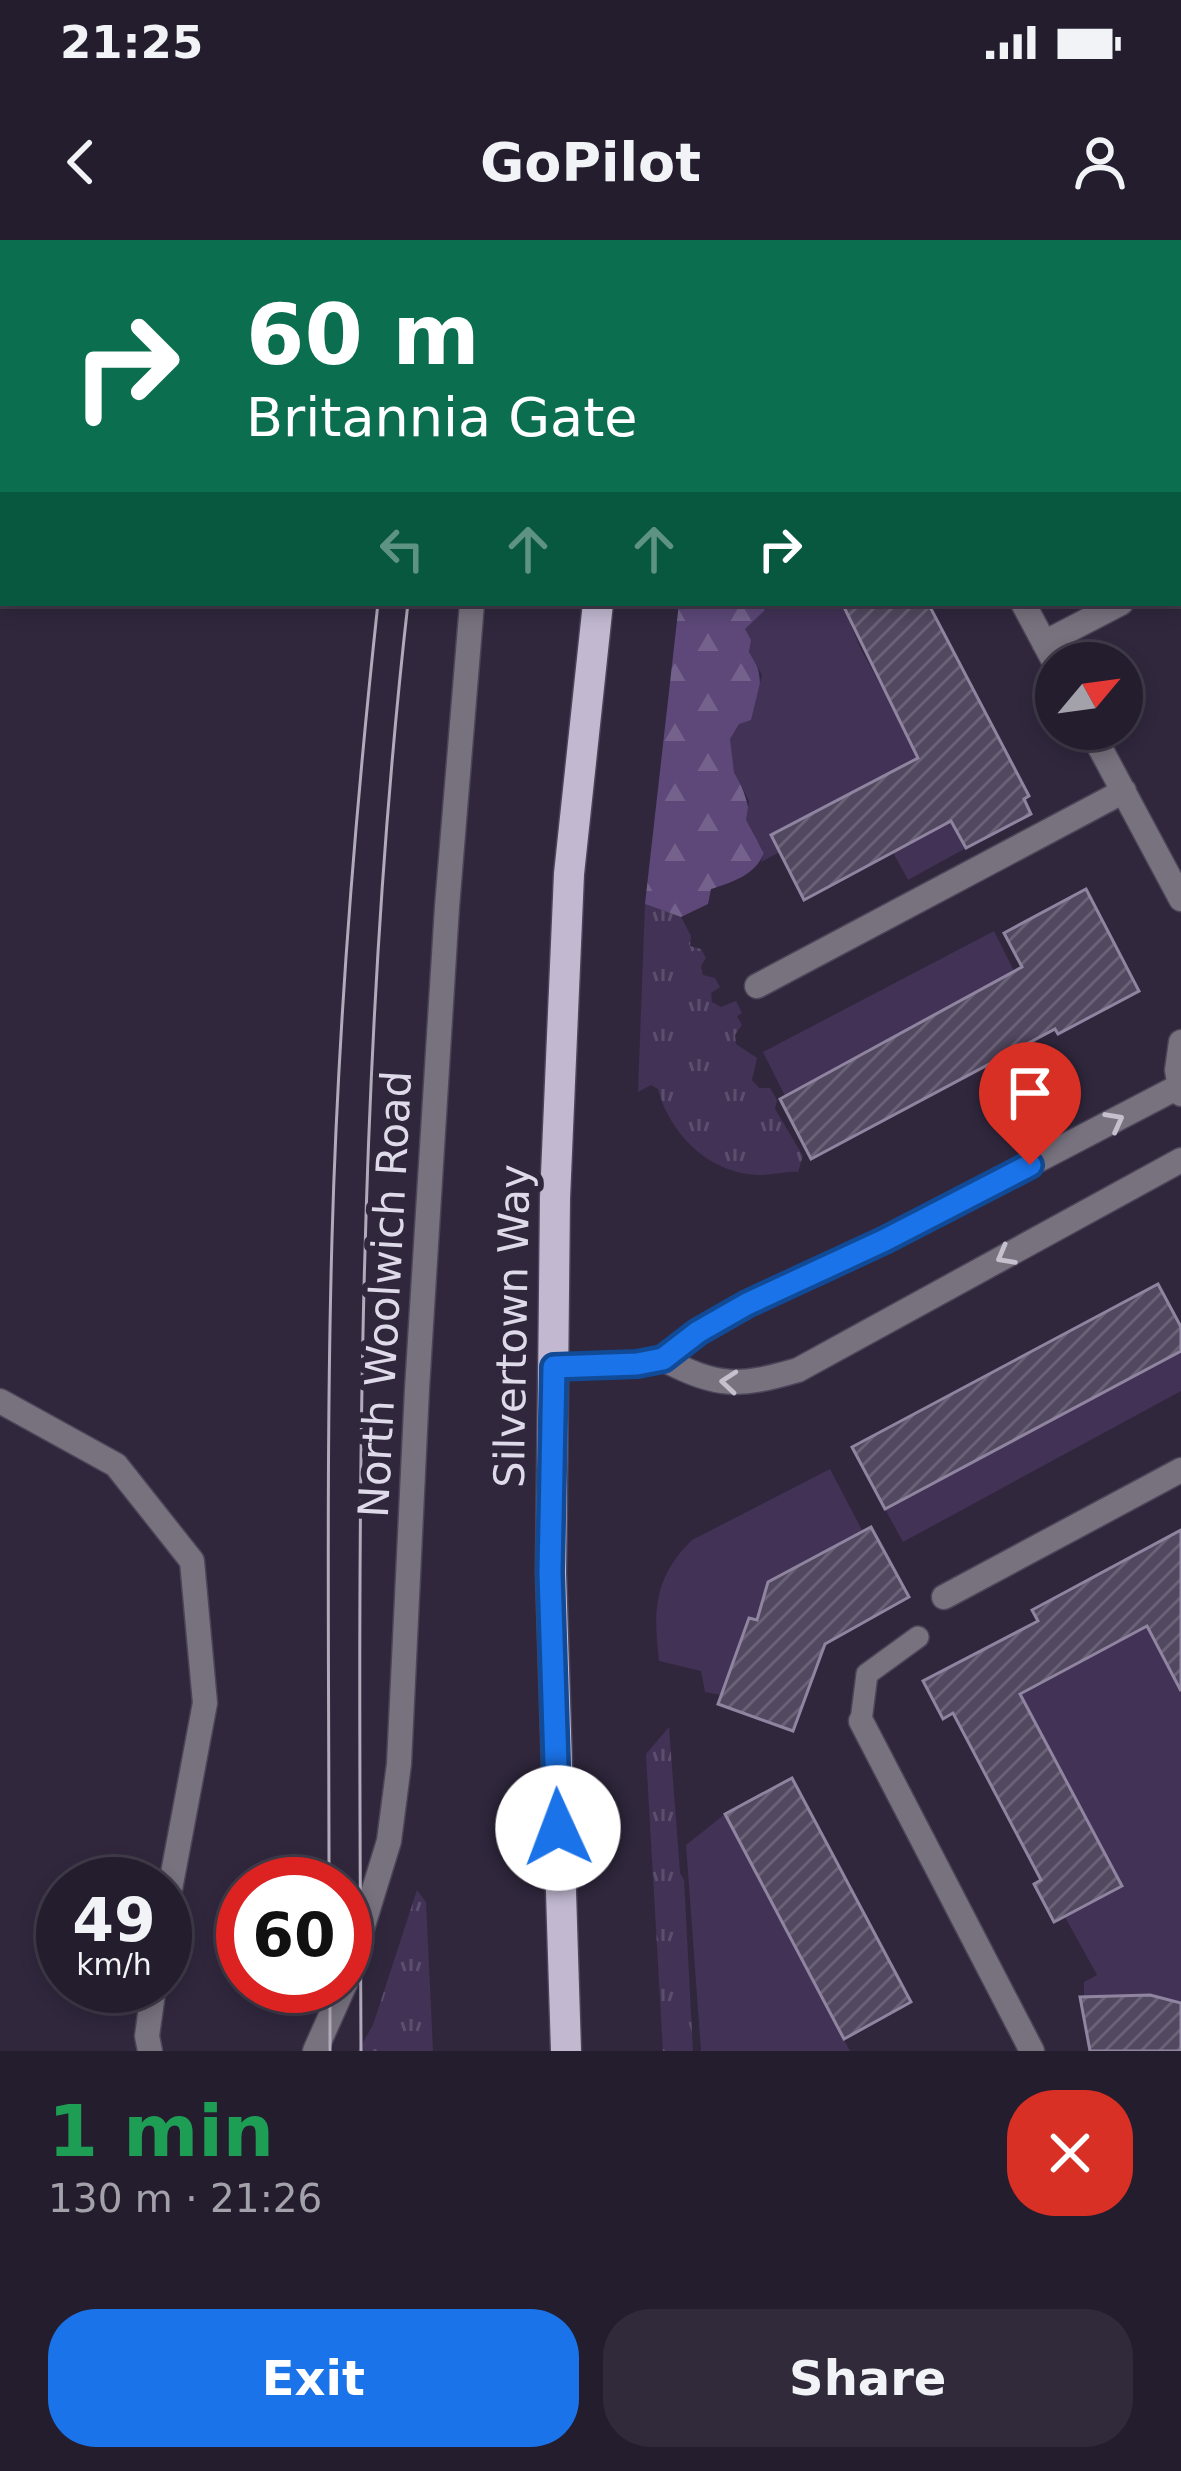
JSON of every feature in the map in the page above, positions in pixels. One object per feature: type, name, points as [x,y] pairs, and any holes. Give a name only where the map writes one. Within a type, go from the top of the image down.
[{"type":"main road","name":"Silvertown Way","points":[[566,2051],[550,1573],[558,1090],[569,874],[598,606]]},
{"type":"street","name":"North Woolwich Road","points":[[372,1895],[389,1841],[400,1764],[416,1389],[472,606]]},
{"type":"street","points":[[1025,606],[1044,642]]},
{"type":"street","points":[[1066,642],[1116,606]]},
{"type":"street","points":[[1102,750],[1181,899]]},
{"type":"street","points":[[757,986],[1124,791]]},
{"type":"street","points":[[554,1367],[663,1359],[747,1304],[885,1240],[1180,1090],[1181,1042]]},
{"type":"street","points":[[663,1359],[700,1378],[725,1384],[748,1384],[798,1370],[1181,1160]]},
{"type":"street","points":[[0,1401],[116,1465],[192,1561],[205,1702],[176,1857]]},
{"type":"street","points":[[944,1597],[1181,1470]]},
{"type":"street","points":[[861,1721],[1032,2051]]},
{"type":"street","points":[[150,2013],[146,2036],[150,2051]]},
{"type":"street","name":"North Woolwich Road","points":[[315,2051],[332,2013]]},
{"type":"lane","points":[[861,1721],[867,1674],[918,1637]]},
{"type":"green space","points":[[679,606],[763,606],[749,652],[757,665],[759,695],[734,772],[764,853],[749,872],[711,889],[708,904],[681,917],[645,904]]},
{"type":"green space","points":[[763,606],[843,606],[966,848],[908,880],[859,790],[761,862],[764,853],[746,820],[749,801],[734,772],[730,739],[739,724],[751,720],[762,675],[749,652],[751,640],[745,629],[765,610]]},
{"type":"green space","points":[[645,904],[681,917],[691,936],[690,946],[701,949],[706,958],[703,975],[715,978],[720,987],[711,993],[712,1002],[721,1007],[736,1001],[742,1025],[735,1035],[736,1044],[757,1058],[752,1080],[759,1088],[770,1088],[777,1100],[775,1109],[803,1156],[798,1172],[743,1173],[710,1160],[672,1122],[658,1089],[651,1085],[638,1092]]},
{"type":"green space","points":[[994,931],[1014,971],[785,1096],[763,1052]]},
{"type":"green space","points":[[1181,1351],[1181,1391],[903,1542],[885,1509]]},
{"type":"green space","points":[[830,1469],[863,1532],[757,1620],[748,1618],[721,1695],[705,1692],[701,1671],[659,1661],[659,1595],[679,1554],[692,1540]]},
{"type":"green space","points":[[1181,1609],[1181,2003],[1084,1997],[1084,1982],[1097,1975],[1065,1917],[1122,1886],[997,1649],[1065,1670]]},
{"type":"green space","points":[[669,1727],[684,1880],[693,2051],[663,2051],[646,1754]]},
{"type":"green space","points":[[725,1814],[850,2051],[701,2051],[686,1845]]},
{"type":"green space","points":[[417,1890],[426,1902],[433,2051],[358,2051],[373,2025]]},
{"type":"building","points":[[843,606],[930,606],[1029,796],[1024,799],[1031,814],[966,848],[951,821],[804,900],[771,835],[918,758]]},
{"type":"building","points":[[1086,889],[1139,991],[1058,1034],[1055,1029],[811,1159],[780,1099],[1022,967],[1004,933]]},
{"type":"building","points":[[1158,1284],[1181,1327],[1181,1351],[885,1509],[852,1447]]},
{"type":"building","points":[[871,1527],[909,1597],[825,1644],[793,1731],[718,1704],[749,1618],[757,1620],[768,1582]]},
{"type":"building","points":[[1181,1530],[1181,1691],[1147,1626],[1020,1694],[1122,1886],[1054,1922],[1034,1884],[1041,1880],[953,1713],[943,1719],[923,1681],[1038,1621],[1032,1610]]},
{"type":"building","points":[[792,1778],[911,2002],[844,2039],[725,1814]]},
{"type":"building","points":[[1150,1995],[1181,2003],[1181,2051],[1090,2051],[1080,1997]]},
{"type":"tram line","points":[[329,1857],[329,1399],[335,1159],[349,920],[378,606]]},
{"type":"tram line","points":[[361,2051],[360,1507],[368,1145],[390,784],[408,606]]},
{"type":"tram line","points":[[330,2013],[330,2051]]},
{"type":"route","points":[[558,1828],[550,1573],[554,1367],[663,1359],[747,1304],[1030,1165]]}]
